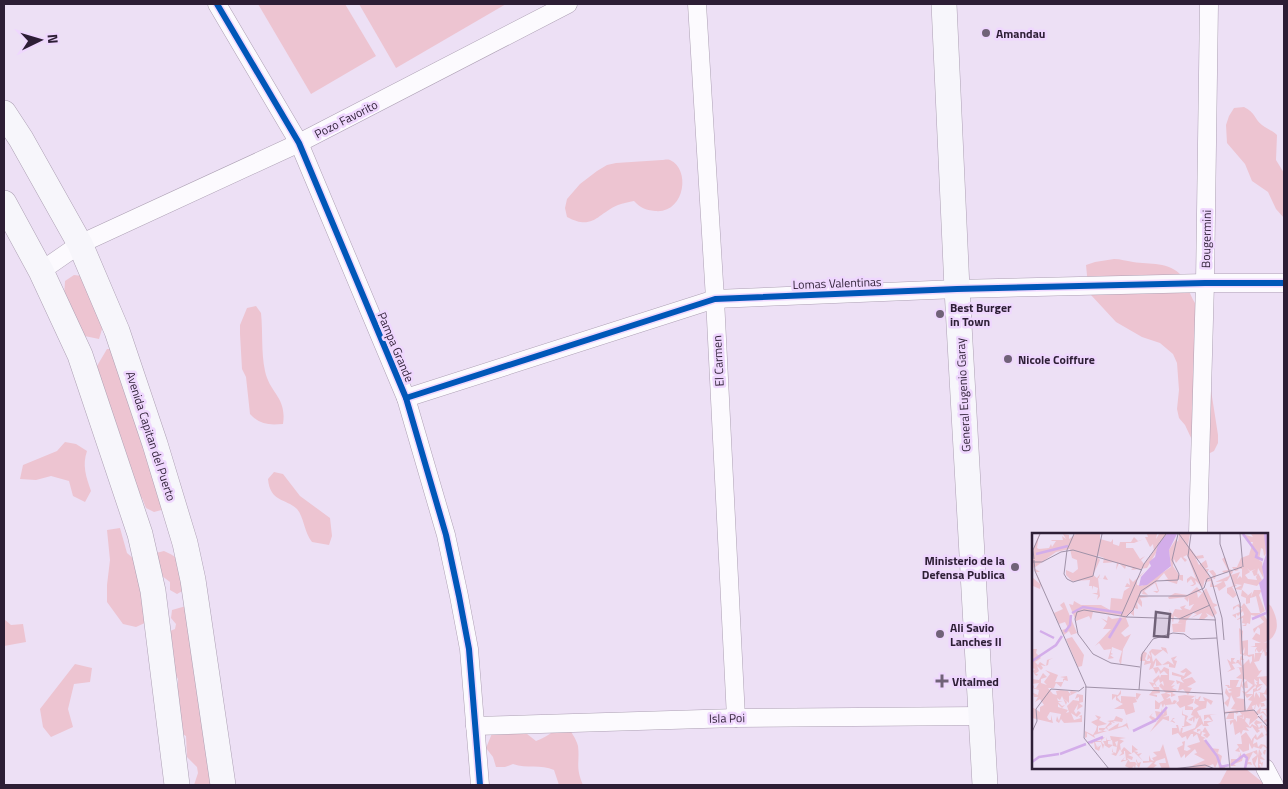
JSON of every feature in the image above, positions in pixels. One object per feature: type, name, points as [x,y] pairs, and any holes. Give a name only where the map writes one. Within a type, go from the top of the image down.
[{"type":"street","name":"Pampa Grande","points":[[218,4],[299,143],[406,398],[446,535],[460,596],[469,649],[480,785]]},
{"type":"street","name":"Pozo Favorito","points":[[42,271],[80,244],[299,143],[568,4]]},
{"type":"street","name":"El Carmen","points":[[696,4],[715,299],[736,718]]},
{"type":"street","name":"General Eugenio Garay","points":[[944,4],[957,289],[985,785]]},
{"type":"street","name":"Bougermini","points":[[1198,533],[1205,283],[1209,4]]},
{"type":"street","name":"Avenida Capitan del Puerto","points":[[4,112],[21,138],[80,244],[117,331],[156,444],[185,543],[193,580],[223,785]]},
{"type":"street","points":[[4,203],[42,271],[80,355],[140,534],[153,592],[177,785]]},
{"type":"street","name":"Lomas Valentinas","points":[[406,398],[715,299],[957,289],[1284,283]]},
{"type":"street","name":"Isla Poi","points":[[475,726],[736,718],[980,716]]},
{"type":"street","points":[[1265,769],[1273,785],[1284,779]]},
{"type":"shaded area","points":[[258,4],[345,4],[376,56],[311,94]]},
{"type":"shaded area","points":[[359,4],[506,4],[396,68]]},
{"type":"shaded area","points":[[1244,107],[1262,125],[1277,135],[1276,160],[1284,173],[1284,218],[1276,209],[1268,192],[1252,181],[1245,164],[1227,143],[1226,125],[1229,116],[1234,108]]},
{"type":"shaded area","points":[[667,160],[677,165],[681,172],[682,190],[673,206],[665,210],[655,211],[643,208],[634,201],[618,205],[589,222],[576,221],[567,217],[565,208],[567,199],[580,184],[607,165]]},
{"type":"shaded area","points":[[1114,259],[1159,264],[1177,271],[1184,279],[1198,307],[1218,435],[1218,443],[1214,451],[1206,455],[1193,442],[1185,425],[1179,418],[1177,409],[1179,390],[1177,363],[1173,354],[1160,343],[1142,337],[1116,322],[1091,295],[1086,265]]},
{"type":"shaded area","points":[[74,275],[83,276],[103,326],[99,339],[70,333],[64,296],[65,281]]},
{"type":"shaded area","points":[[256,306],[261,313],[265,371],[267,379],[283,408],[283,424],[265,423],[257,420],[250,414],[246,377],[242,369],[240,325],[247,308]]},
{"type":"shaded area","points":[[107,349],[117,349],[165,509],[154,512],[146,508],[142,498],[134,493],[88,376],[97,366]]},
{"type":"shaded area","points":[[65,442],[76,444],[87,451],[86,476],[91,491],[85,502],[73,496],[69,481],[51,476],[36,480],[20,479],[23,465],[57,451]]},
{"type":"shaded area","points":[[274,472],[283,474],[300,496],[330,518],[332,536],[329,545],[312,542],[297,509],[275,496],[269,486],[268,479]]},
{"type":"shaded area","points":[[120,528],[127,553],[135,560],[147,622],[136,627],[123,624],[107,602],[110,560],[107,530]]},
{"type":"shaded area","points":[[164,551],[176,558],[182,566],[186,589],[177,594],[170,590],[170,582],[162,576],[156,553]]},
{"type":"shaded area","points":[[1268,604],[1271,606],[1277,620],[1275,634],[1268,641]]},
{"type":"shaded area","points":[[186,606],[224,785],[194,785],[198,773],[197,767],[187,757],[186,736],[177,731],[178,679],[169,664],[170,631],[175,629],[176,624],[171,618],[172,610]]},
{"type":"shaded area","points":[[4,619],[11,625],[23,624],[26,642],[4,646]]},
{"type":"shaded area","points":[[75,664],[92,668],[90,682],[74,684],[68,709],[73,727],[51,737],[43,727],[40,709]]},
{"type":"shaded area","points":[[567,724],[578,746],[578,769],[583,785],[559,785],[554,770],[549,768],[513,764],[505,767],[496,767],[493,757],[486,748],[493,731],[522,730],[536,741]]},
{"type":"shaded area","points":[[1227,769],[1246,769],[1266,785],[1216,785],[1220,783]]},
{"type":"cycle path","points":[[217,4],[299,143],[406,398],[446,535],[459,596],[469,649],[480,785]]},
{"type":"cycle path","points":[[406,398],[715,299],[957,289],[1284,283]]},
{"type":"place","name":"Amandau","points":[[986,33]]},
{"type":"place","name":"Best Burger in Town","points":[[940,314]]},
{"type":"place","name":"Nicole Coiffure","points":[[1008,359]]},
{"type":"place","name":"Ministerio de la Defensa Publica","points":[[1015,567]]},
{"type":"place","name":"Ali Savio Lanches II","points":[[940,634]]},
{"type":"place","name":"Vitalmed","points":[[942,681]]}]
